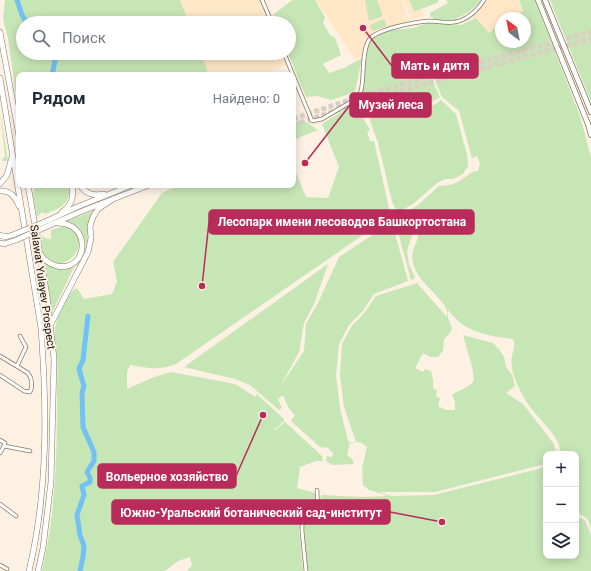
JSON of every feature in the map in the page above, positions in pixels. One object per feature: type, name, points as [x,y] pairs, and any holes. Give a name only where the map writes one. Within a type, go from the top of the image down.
[{"type":"main road","points":[[538,0],[588,124],[591,136]]},
{"type":"main road","points":[[545,0],[591,112]]},
{"type":"main road","points":[[0,32],[16,118]]},
{"type":"main road","name":"Salawat Yulayev Prospect","points":[[0,78],[16,177]]},
{"type":"main road","points":[[0,184],[7,175],[12,154]]},
{"type":"main road","name":"Salawat Yulayev Prospect","points":[[18,188],[41,328],[43,362],[43,483],[40,519],[29,571]]},
{"type":"main road","name":"Salawat Yulayev Prospect","points":[[28,188],[47,296],[54,359],[52,482],[46,533],[38,571]]},
{"type":"main road","points":[[30,198],[32,188]]},
{"type":"main road","points":[[55,221],[70,204],[73,198],[72,188]]},
{"type":"main road","points":[[83,188],[90,194],[111,194]]},
{"type":"main road","points":[[55,221],[125,188]]},
{"type":"main road","points":[[0,243],[4,244],[16,237],[55,221],[141,188]]},
{"type":"main road","points":[[0,190],[6,190],[13,195],[22,212]]},
{"type":"main road","points":[[51,325],[88,252],[91,238],[90,226],[93,217],[98,209],[113,199]]},
{"type":"main road","points":[[38,249],[46,260],[52,265],[61,267],[73,263],[80,255],[82,240],[78,232],[70,226],[55,221]]},
{"type":"main road","points":[[0,235],[16,237]]},
{"type":"street","points":[[262,0],[269,16]]},
{"type":"street","points":[[296,82],[312,121],[322,119],[359,97],[362,87],[366,46],[373,36],[393,28],[428,21],[448,22],[462,20],[478,9],[484,0]]},
{"type":"street","points":[[287,60],[292,72]]},
{"type":"street","points":[[17,366],[26,347],[20,336]]},
{"type":"street","points":[[0,356],[31,376],[32,384],[30,392],[24,391],[0,375]]},
{"type":"street","points":[[0,440],[5,443],[0,453]]},
{"type":"street","points":[[4,446],[30,451]]},
{"type":"street","points":[[306,571],[302,524],[318,514],[317,490]]},
{"type":"street","points":[[0,504],[16,516]]},
{"type":"street","points":[[0,565],[7,569]]},
{"type":"shaded area","points":[[180,0],[259,0],[266,16],[186,16]]},
{"type":"shaded area","points":[[316,0],[402,0],[410,22],[372,34],[365,44],[364,55],[355,60]]},
{"type":"shaded area","points":[[404,0],[409,0],[414,12],[422,9],[424,16],[412,20]]},
{"type":"shaded area","points":[[488,0],[518,0],[523,12],[495,12],[495,30],[486,35],[472,17]]},
{"type":"shaded area","points":[[204,60],[284,60],[286,65],[273,70],[273,72],[208,72]]},
{"type":"green space","points":[[5,0],[180,0],[186,16],[16,16],[16,60],[204,60],[208,72],[16,72],[16,94],[8,38],[3,19]]},
{"type":"green space","points":[[292,0],[315,0],[325,17],[323,23],[330,35],[335,38],[341,55],[323,64],[329,73],[344,68],[362,58],[355,92],[331,100],[317,96],[306,97],[291,60],[296,60],[296,16],[273,15]]},
{"type":"green space","points":[[365,0],[377,0],[383,16],[369,21]]},
{"type":"green space","points":[[409,0],[438,0],[439,2],[414,12]]},
{"type":"green space","points":[[446,0],[481,0],[473,9],[462,16],[450,20],[438,21],[430,16],[430,13],[448,3]]},
{"type":"green space","points":[[519,0],[535,0],[580,116],[591,157],[591,528],[587,518],[579,514],[579,451],[561,451],[560,447],[552,433],[530,407],[523,396],[515,379],[512,368],[511,362],[514,347],[513,339],[492,336],[471,329],[459,322],[448,310],[448,318],[452,328],[450,333],[444,339],[443,351],[438,357],[430,357],[423,353],[415,368],[423,372],[425,369],[431,371],[433,388],[437,391],[436,397],[440,398],[438,406],[446,410],[455,410],[455,402],[452,395],[467,387],[474,380],[463,335],[493,343],[504,357],[506,367],[512,375],[515,386],[506,393],[523,404],[554,444],[555,451],[543,451],[543,465],[435,492],[379,492],[391,496],[434,495],[543,468],[543,559],[579,559],[579,517],[585,520],[591,534],[591,571],[308,571],[304,528],[302,523],[299,530],[303,571],[187,571],[192,565],[190,557],[178,561],[165,571],[42,571],[47,549],[55,483],[57,439],[57,358],[55,330],[59,313],[68,295],[77,288],[84,299],[112,294],[117,281],[113,262],[162,193],[174,188],[296,188],[296,172],[306,197],[328,198],[339,167],[322,124],[355,103],[370,130],[367,132],[370,141],[374,141],[390,213],[389,217],[176,364],[158,368],[130,365],[127,372],[127,389],[154,377],[171,372],[237,385],[255,397],[257,394],[285,420],[275,429],[272,427],[275,430],[285,422],[322,456],[323,461],[316,461],[300,467],[297,488],[315,493],[316,513],[319,514],[320,498],[322,495],[362,497],[388,496],[369,490],[363,485],[362,468],[367,447],[360,442],[350,443],[347,455],[352,459],[354,464],[332,465],[326,461],[327,456],[332,457],[333,453],[328,448],[321,448],[291,421],[295,415],[288,407],[283,395],[278,399],[282,408],[279,410],[250,385],[235,379],[184,367],[328,264],[314,304],[304,323],[299,352],[280,387],[304,351],[306,324],[318,303],[339,257],[392,222],[408,281],[374,294],[362,312],[349,325],[339,344],[336,376],[340,409],[349,444],[350,442],[356,442],[344,407],[340,374],[342,344],[351,327],[365,312],[376,296],[417,283],[447,317],[447,309],[423,281],[415,269],[412,254],[417,239],[418,228],[413,219],[405,213],[418,205],[439,186],[450,185],[460,181],[472,172],[478,171],[480,163],[477,156],[472,158],[459,111],[442,97],[432,71],[432,78],[440,97],[432,102],[416,107],[397,109],[371,108],[366,110],[361,100],[368,46],[372,38],[392,30],[413,28],[428,23],[461,25],[476,18],[489,33],[495,27],[495,48],[531,48],[531,12],[521,12],[523,11]]},
{"type":"green space","points":[[550,0],[591,0],[591,102]]},
{"type":"green space","points":[[384,19],[387,26],[372,31],[370,25]]},
{"type":"green space","points":[[441,100],[456,114],[467,155],[468,166],[463,174],[453,179],[445,179],[437,183],[413,204],[400,211],[395,208],[392,201],[378,143],[369,118],[371,117],[368,112],[408,112],[426,108]]},
{"type":"green space","points":[[0,110],[8,161],[2,161],[5,157]]},
{"type":"green space","points":[[303,120],[318,130],[296,139],[296,122]]},
{"type":"green space","points":[[34,188],[69,188],[69,197],[64,204],[56,210],[45,214],[42,212],[37,217],[33,195]]},
{"type":"green space","points":[[95,210],[88,224],[86,250],[82,231],[75,225],[65,222]]},
{"type":"green space","points":[[399,218],[407,218],[411,226],[412,236],[407,251],[409,264],[415,278],[411,280],[395,221]]},
{"type":"green space","points":[[65,226],[77,233],[79,245],[73,257],[59,264],[46,257],[42,249],[40,234],[45,238],[51,239],[51,230]]},
{"type":"green space","points":[[44,263],[60,269],[75,265],[52,313]]},
{"type":"waterway","points":[[17,0],[23,16]]},
{"type":"waterway","points":[[53,72],[55,60]]},
{"type":"waterway","points":[[80,571],[84,546],[80,535],[77,515],[84,495],[82,486],[90,482],[87,472],[94,461],[94,452],[83,427],[82,393],[84,386],[79,369],[83,360],[88,316]]},
{"type":"tunnel","points":[[296,118],[479,62],[591,32]]},
{"type":"tunnel","points":[[296,124],[404,90],[591,39]]},
{"type":"place","name":"Мать и дитя","points":[[363,28]]},
{"type":"place","name":"Музей леса","points":[[305,163]]},
{"type":"place","name":"Лесопарк имени лесоводов Башкортостана","points":[[202,286]]},
{"type":"place","name":"Вольерное хозяйство","points":[[263,415]]},
{"type":"place","name":"Южно-Уральский ботанический сад-институт","points":[[442,522]]}]
